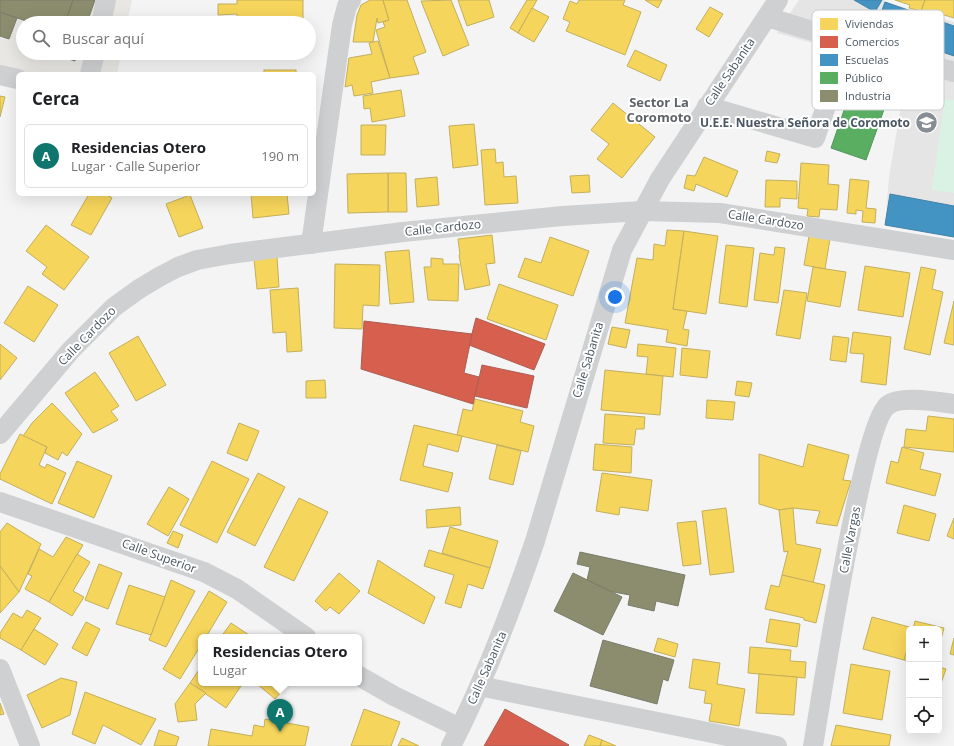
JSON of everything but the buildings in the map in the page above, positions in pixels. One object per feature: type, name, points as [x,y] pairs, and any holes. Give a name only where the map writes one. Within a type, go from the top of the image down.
[{"type":"street","points":[[103,16],[106,0]]},
{"type":"street","points":[[311,244],[342,24],[347,6],[352,0]]},
{"type":"street","points":[[769,6],[812,25]]},
{"type":"street","name":"Calle Sabanita","points":[[451,746],[507,622],[535,541],[601,315],[622,250],[660,179],[769,6]]},
{"type":"street","points":[[90,72],[93,60]]},
{"type":"street","points":[[944,69],[954,72]]},
{"type":"street","points":[[0,75],[16,79]]},
{"type":"street","points":[[707,106],[815,138],[825,110]]},
{"type":"street","name":"Calle Cardozo","points":[[0,434],[94,325],[114,307],[139,289],[178,267],[197,260],[230,254],[311,244],[555,217],[642,212],[720,213],[954,250]]},
{"type":"street","name":"Calle Vargas","points":[[813,746],[859,491],[878,422],[888,405],[900,401],[954,404]]},
{"type":"street","name":"Calle Superior","points":[[0,502],[204,572],[238,589],[302,634]]},
{"type":"street","points":[[0,670],[30,746]]},
{"type":"street","points":[[362,678],[394,696],[460,728]]},
{"type":"street","points":[[479,686],[777,746]]},
{"type":"shaded area","points":[[0,0],[132,0],[129,16],[16,16],[16,60],[120,60],[117,72],[16,72],[16,89],[0,85]]},
{"type":"shaded area","points":[[799,0],[885,0],[885,2],[913,10],[812,10],[812,43],[777,33]]},
{"type":"shaded area","points":[[944,19],[954,22],[954,237],[885,225],[889,177],[900,110],[944,110]]},
{"type":"green space","points":[[945,99],[954,100],[954,193],[932,190]]},
{"type":"place","name":"U.E.E. Nuestra Señora de Coromoto","points":[[926,123]]},
{"type":"place","name":"Residencias Otero","points":[[280,732]]},
{"type":"district","name":"Sector La Coromoto","points":[[659,110]]}]
